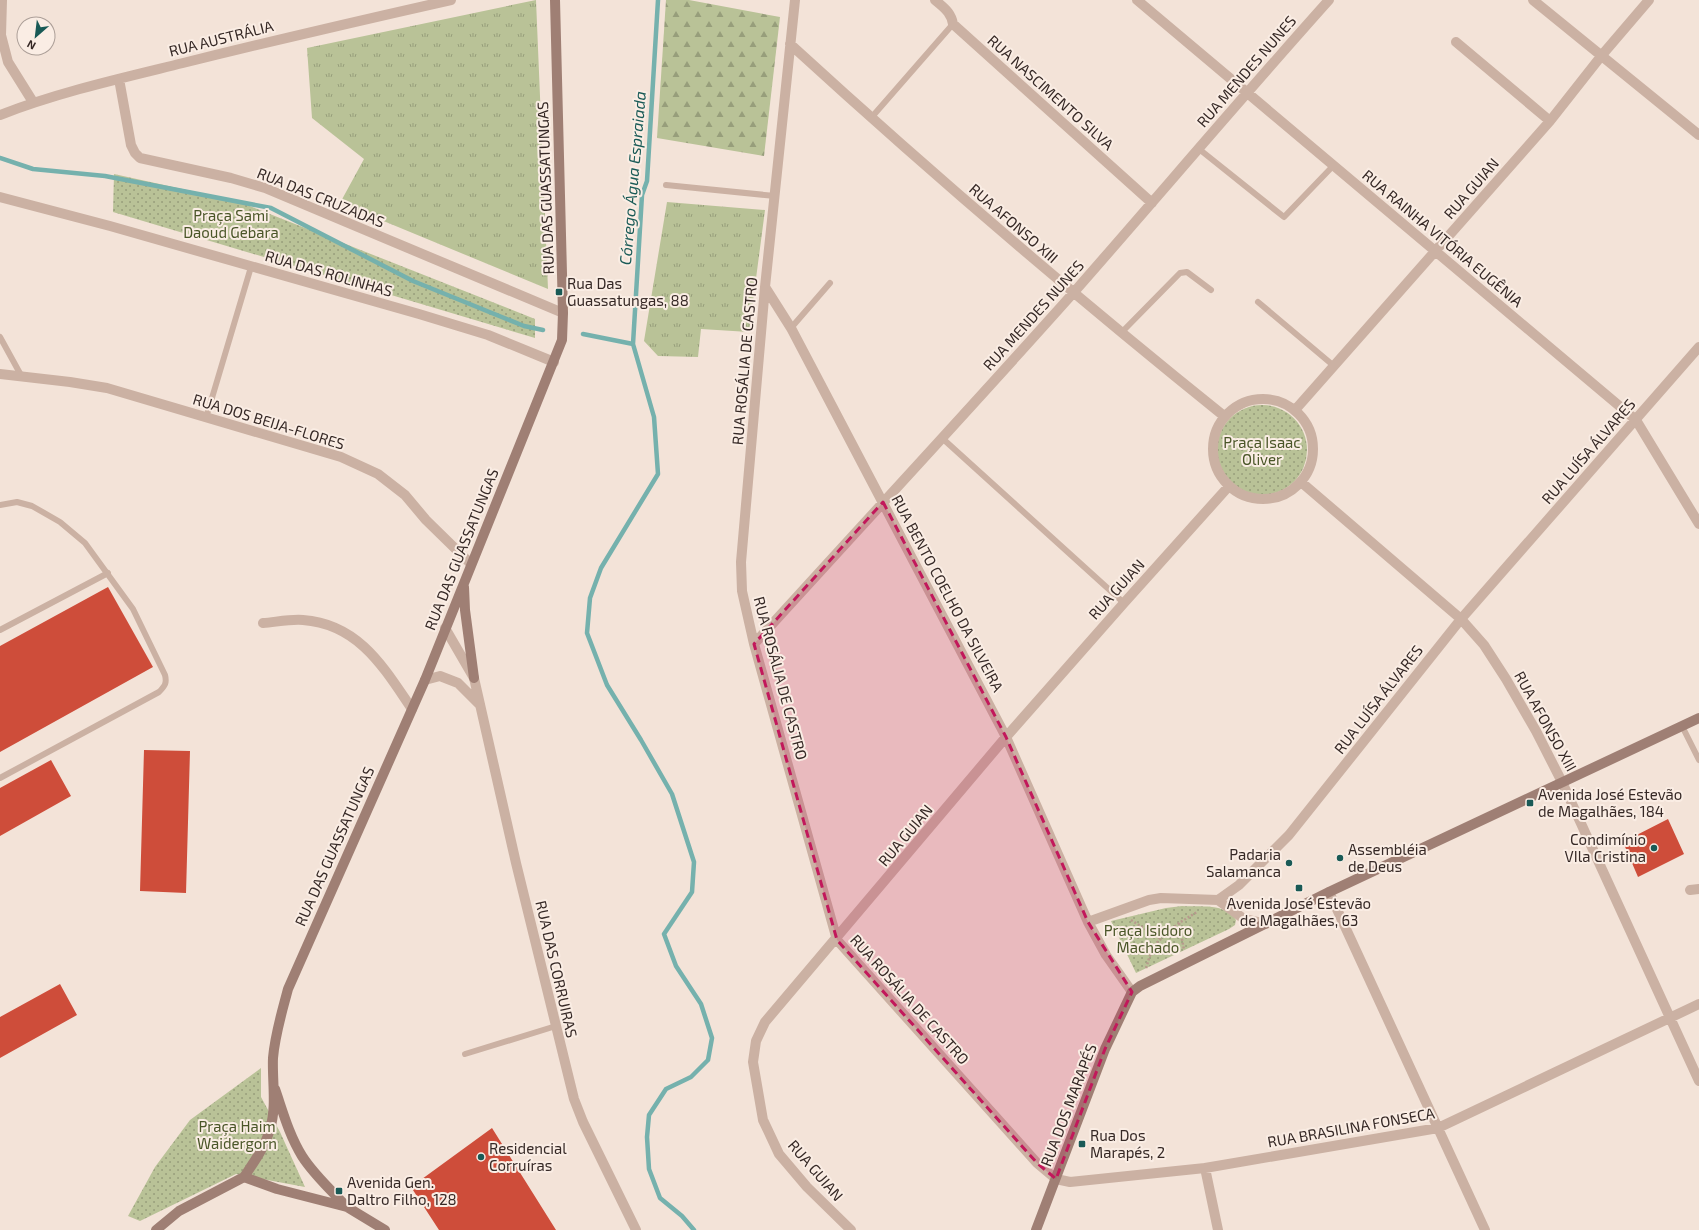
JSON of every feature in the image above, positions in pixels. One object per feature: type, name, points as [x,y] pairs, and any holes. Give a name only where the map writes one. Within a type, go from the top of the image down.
[{"type":"street","points":[[2,0],[1,35],[8,62],[33,102]]},
{"type":"street","name":"RUA AUSTRÁLIA","points":[[0,115],[33,102],[119,79],[286,38],[451,0]]},
{"type":"street","name":"RUA DAS GUASSATUNGAS","points":[[274,1085],[273,1059],[276,1031],[288,988],[425,680],[562,340],[563,313],[555,0]]},
{"type":"street","name":"RUA ROSÁLIA DE CASTRO","points":[[795,0],[765,287],[741,562],[742,590],[754,644],[837,940],[1037,1164],[1056,1179]]},
{"type":"street","name":"RUA NASCIMENTO SILVA","points":[[935,0],[948,11],[952,17],[953,24],[1152,203]]},
{"type":"street","name":"RUA RAINHA VITÓRIA EUGÊNIA","points":[[1136,0],[1636,420],[1699,524]]},
{"type":"street","name":"RUA MENDES NUNES","points":[[754,644],[1073,293],[1199,149],[1246,92],[1329,0]]},
{"type":"street","points":[[1533,0],[1699,135]]},
{"type":"street","name":"RUA GUIAN","points":[[1295,410],[1550,121],[1602,55],[1649,0]]},
{"type":"street","points":[[1456,42],[1550,121]]},
{"type":"street","name":"RUA AFONSO XIII","points":[[790,44],[871,118],[1073,293],[1224,416]]},
{"type":"street","name":"RUA DAS CRUZADAS","points":[[119,79],[131,145],[135,153],[140,158],[146,161],[231,178],[265,188],[563,313]]},
{"type":"street","name":"RUA DAS ROLINHAS","points":[[0,197],[252,267],[488,335],[554,362]]},
{"type":"street","name":"RUA BENTO COELHO DA SILVEIRA","points":[[765,287],[791,328],[1006,737],[1088,922]]},
{"type":"street","name":"RUA LUÍSA ÁLVARES","points":[[1218,900],[1239,885],[1289,835],[1461,619],[1699,347]]},
{"type":"street","name":"RUA DOS BEIJA-FLORES","points":[[0,374],[107,388],[341,457],[378,474],[405,495],[426,520],[471,564]]},
{"type":"street","points":[[1266,399],[1282,402],[1295,410],[1306,422],[1312,437],[1313,453],[1310,468],[1301,482],[1289,492],[1274,498],[1258,499],[1243,495],[1229,486],[1219,474],[1214,460],[1213,444],[1216,429],[1224,416],[1236,406],[1251,400],[1266,399]]},
{"type":"street","name":"RUA AFONSO XIII","points":[[1301,482],[1461,619],[1484,644],[1536,731],[1562,782],[1699,1081]]},
{"type":"street","name":"RUA GUIAN","points":[[851,1230],[807,1187],[779,1154],[763,1120],[753,1062],[756,1041],[765,1022],[837,940],[1006,737],[1229,486]]},
{"type":"street","points":[[463,584],[474,678]]},
{"type":"street","points":[[263,623],[303,620],[328,625],[358,640],[381,664],[412,709]]},
{"type":"street","name":"RUA DAS CORRUIRAS","points":[[445,628],[474,678],[574,1100],[583,1122],[636,1230]]},
{"type":"street","points":[[425,680],[440,676],[458,683],[479,704]]},
{"type":"street","points":[[1266,924],[1244,918],[1218,900],[1161,898],[1149,900],[1088,922],[1106,955],[1136,989],[1186,963],[1266,924],[1329,892],[1699,718]]},
{"type":"street","points":[[1329,892],[1485,1230]]},
{"type":"street","name":"RUA DOS MARAPÉS","points":[[1036,1230],[1105,1049],[1136,989]]},
{"type":"street","name":"RUA BRASILINA FONSECA","points":[[1056,1179],[1070,1182],[1205,1168],[1438,1128],[1699,1004]]},
{"type":"street","points":[[156,1230],[179,1211],[244,1177],[266,1141],[271,1127],[274,1085]]},
{"type":"street","points":[[274,1085],[288,1130],[302,1156],[319,1177],[348,1207],[385,1230]]},
{"type":"street","points":[[1205,1168],[1218,1230]]},
{"type":"street","points":[[244,1177],[277,1189],[348,1207]]},
{"type":"lane","points":[[871,118],[953,24]]},
{"type":"lane","points":[[1199,149],[1284,217],[1333,166]]},
{"type":"lane","points":[[666,185],[775,196]]},
{"type":"lane","points":[[206,418],[252,267]]},
{"type":"lane","points":[[1121,333],[1180,272],[1187,272],[1210,290]]},
{"type":"lane","points":[[791,328],[830,283]]},
{"type":"lane","points":[[1258,302],[1334,366]]},
{"type":"lane","points":[[0,337],[22,377]]},
{"type":"lane","points":[[942,438],[1124,603]]},
{"type":"lane","points":[[0,505],[17,502],[32,506],[60,522],[85,543],[108,572],[133,609],[167,681],[159,692],[0,778]]},
{"type":"lane","points":[[0,630],[108,572]]},
{"type":"lane","points":[[1682,726],[1699,760]]},
{"type":"lane","points":[[465,1054],[556,1026]]},
{"type":"path","points":[[1118,911],[1161,939]]},
{"type":"path","points":[[1136,989],[1153,946],[1179,923],[1198,912]]},
{"type":"path","points":[[1179,923],[1186,963]]},
{"type":"path","points":[[1106,955],[1153,946]]},
{"type":"highlighted area","points":[[883,502],[1006,737],[1088,922],[1132,992],[1105,1049],[1056,1179],[1037,1163],[837,940],[754,644]]},
{"type":"green space","points":[[536,0],[548,289],[340,203],[364,159],[312,118],[307,48]]},
{"type":"green space","points":[[666,0],[689,0],[780,17],[764,156],[657,138]]},
{"type":"green space","name":"Praça Sami Daoud Gebara","points":[[114,174],[237,201],[535,319],[535,338],[113,212]]},
{"type":"green space","points":[[667,202],[765,210],[749,332],[701,329],[698,357],[658,356],[644,341]]},
{"type":"green space","name":"Praça Isaac Oliver","points":[[1262,405],[1279,408],[1294,418],[1304,433],[1307,450],[1304,467],[1294,482],[1279,492],[1262,495],[1245,492],[1230,482],[1220,467],[1217,450],[1220,433],[1230,418],[1245,408]]},
{"type":"green space","name":"Praça Isidoro Machado","points":[[1182,906],[1219,908],[1232,915],[1236,920],[1235,925],[1136,973],[1111,921],[1166,908]]},
{"type":"green space","name":"Praça Haim Waidergorn","points":[[261,1068],[261,1097],[280,1132],[305,1187],[236,1174],[140,1221],[128,1216],[155,1167],[190,1120]]},
{"type":"building","points":[[108,587],[153,667],[0,752],[0,646]]},
{"type":"building","points":[[144,750],[190,751],[186,893],[140,891]]},
{"type":"building","points":[[51,760],[71,796],[0,836],[0,788]]},
{"type":"building","name":"Condimínio VIla Cristina","points":[[1668,819],[1684,854],[1638,877],[1623,842]]},
{"type":"building","points":[[60,984],[77,1015],[0,1058],[0,1017]]},
{"type":"building","name":"Residencial Corruíras","points":[[492,1128],[556,1230],[439,1230],[411,1187]]},
{"type":"waterway","name":"Córrego Água Espraiada","points":[[658,0],[647,181],[642,195],[633,344],[654,417],[658,474],[601,568],[590,598],[587,633],[607,685],[672,794],[694,862],[692,892],[664,934],[676,966],[701,1004],[712,1038],[708,1060],[691,1077],[666,1089],[649,1115],[647,1137],[649,1169],[660,1198],[682,1216],[694,1230]]},
{"type":"waterway","points":[[0,158],[33,169],[105,176],[271,208],[413,281],[524,326],[543,330]]},
{"type":"waterway","points":[[583,334],[633,344]]},
{"type":"place","name":"Rua Das Guassatungas, 88","points":[[559,292]]},
{"type":"place","name":"Avenida José Estevão de Magalhães, 184","points":[[1530,803]]},
{"type":"place","name":"Condimínio VIla Cristina","points":[[1654,848]]},
{"type":"place","name":"Assembléia de Deus","points":[[1340,858]]},
{"type":"place","name":"Padaria Salamanca","points":[[1289,863]]},
{"type":"place","name":"Avenida José Estevão de Magalhães, 63","points":[[1299,888]]},
{"type":"place","name":"Rua Dos Marapés, 2","points":[[1082,1144]]},
{"type":"place","name":"Residencial Corruíras","points":[[481,1157]]},
{"type":"place","name":"Avenida Gen. Daltro Filho, 128","points":[[339,1191]]}]
